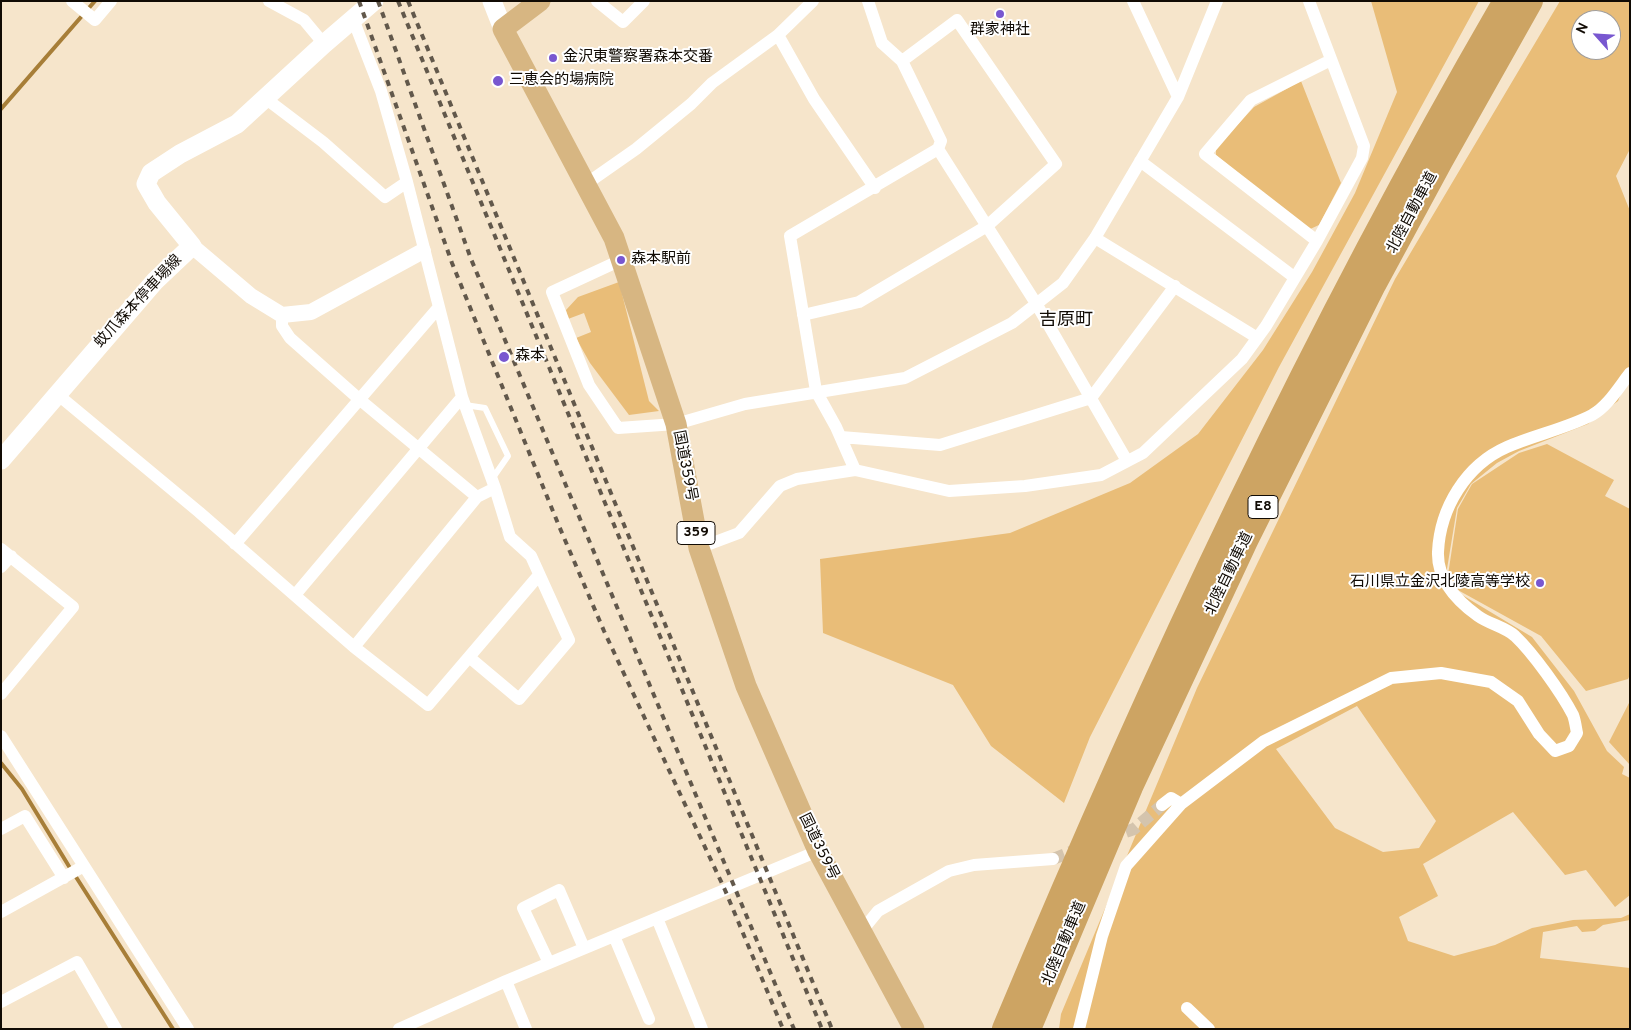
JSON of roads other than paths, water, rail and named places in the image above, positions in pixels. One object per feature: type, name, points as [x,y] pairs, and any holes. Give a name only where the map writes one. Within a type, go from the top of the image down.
[{"type":"highway","points":[[503,29],[540,1]]},
{"type":"highway","name":"北陸自動車道","points":[[1005,1028],[1115,769],[1224,532],[1355,272],[1505,1]]},
{"type":"highway","name":"北陸自動車道","points":[[1029,1029],[1131,787],[1251,532],[1374,285],[1530,1]]},
{"type":"highway","name":"国道359号","points":[[503,29],[614,238],[676,424],[699,548],[746,686],[818,851],[914,1029]]},
{"type":"main road","name":"蚊爪森本停車場線","points":[[1,460],[155,281],[192,246],[157,203],[146,184],[151,173],[180,154],[237,124],[374,1]]},
{"type":"main road","points":[[492,1],[503,29]]},
{"type":"street","points":[[80,8],[95,20],[110,1]]},
{"type":"street","points":[[269,1],[304,20],[324,44]]},
{"type":"street","points":[[597,1],[623,22],[644,1]]},
{"type":"street","points":[[586,184],[636,149],[691,104],[712,83],[778,35],[813,1]]},
{"type":"street","points":[[855,470],[841,437],[816,391],[790,236],[938,149],[941,141],[902,61],[882,43],[868,1]]},
{"type":"street","points":[[1133,1],[1178,97]]},
{"type":"street","points":[[699,548],[739,533],[780,486],[797,479],[855,470],[949,491],[1025,486],[1101,475],[1143,453],[1242,359],[1256,337],[1266,326],[1294,277],[1318,241],[1362,158],[1364,146],[1309,1]]},
{"type":"street","points":[[621,260],[552,292],[589,385],[618,428],[676,424],[745,404],[905,378],[1012,323],[1063,283],[1095,238],[1178,97],[1214,3]]},
{"type":"street","points":[[352,19],[381,91],[407,182],[464,401],[510,537],[531,556],[569,640],[519,699],[468,658]]},
{"type":"street","points":[[803,314],[859,302],[987,226],[1056,164],[957,20],[902,61]]},
{"type":"street","points":[[778,35],[814,98],[874,188]]},
{"type":"street","points":[[1318,241],[1205,154],[1251,100],[1331,60]]},
{"type":"street","points":[[265,98],[323,142],[385,197],[407,182]]},
{"type":"street","points":[[938,149],[1037,305],[1126,461]]},
{"type":"street","points":[[1140,161],[1294,277]]},
{"type":"street","points":[[1095,238],[1176,286],[1256,337]]},
{"type":"street","points":[[192,246],[251,296],[282,315],[311,312],[424,251]]},
{"type":"street","points":[[841,437],[940,445],[1091,398],[1176,286]]},
{"type":"street","points":[[235,544],[439,307]]},
{"type":"street","points":[[282,315],[282,326],[290,338],[359,399],[477,497]]},
{"type":"street","points":[[1079,1029],[1102,936],[1126,866],[1181,804],[1264,741],[1391,678],[1441,673],[1491,682],[1518,702],[1539,734],[1556,751],[1569,746],[1577,734],[1574,716],[1535,660],[1514,634],[1479,616],[1444,583],[1438,564],[1438,550],[1448,508],[1474,468],[1505,448],[1592,414],[1611,398],[1630,373]]},
{"type":"street","points":[[57,394],[354,647],[428,705],[539,575]]},
{"type":"street","points":[[295,595],[418,448],[464,401]]},
{"type":"street","points":[[354,647],[477,497],[493,483]]},
{"type":"street","points":[[1,567],[6,553],[73,606],[1,694]]},
{"type":"street","points":[[1,736],[188,1029]]},
{"type":"street","points":[[1162,805],[1170,798],[1181,804]]},
{"type":"street","points":[[1,829],[25,816],[64,878]]},
{"type":"street","points":[[399,1029],[506,981],[818,851]]},
{"type":"street","points":[[861,932],[878,912],[949,872],[974,865],[1053,859]]},
{"type":"street","points":[[1,912],[84,866]]},
{"type":"street","points":[[549,963],[523,908],[559,890],[584,948]]},
{"type":"street","points":[[657,918],[702,1029]]},
{"type":"street","points":[[614,936],[648,1019]]},
{"type":"street","points":[[1,1002],[77,962],[116,1029]]},
{"type":"street","points":[[506,981],[526,1029]]},
{"type":"street","points":[[1186,1008],[1209,1029]]},
{"type":"lane","points":[[464,401],[485,408],[508,456],[493,483]]},
{"type":"waterway","points":[[1,109],[95,1]]},
{"type":"waterway","points":[[1,763],[22,789],[70,868]]},
{"type":"waterway","points":[[76,877],[173,1029]]},
{"type":"tunnel","points":[[1109,838],[1134,829],[1162,805]]},
{"type":"tunnel","points":[[1053,859],[1081,848]]},
{"type":"railway","points":[[359,1],[452,263],[559,526],[604,631],[725,890],[783,1029]]},
{"type":"railway","points":[[378,1],[471,259],[794,1029]]},
{"type":"railway","points":[[398,1],[822,1029]]},
{"type":"railway","points":[[408,1],[832,1029]]},
{"type":"place","name":"群家神社","points":[[1000,14]]},
{"type":"place","name":"金沢東警察署森本交番","points":[[553,58]]},
{"type":"place","name":"三恵会的場病院","points":[[498,81]]},
{"type":"place","name":"森本駅前","points":[[621,260]]},
{"type":"place","name":"森本","points":[[504,357]]},
{"type":"place","name":"石川県立金沢北陵高等学校","points":[[1540,583]]},
{"type":"district","name":"吉原町","points":[[1066,321]]}]
